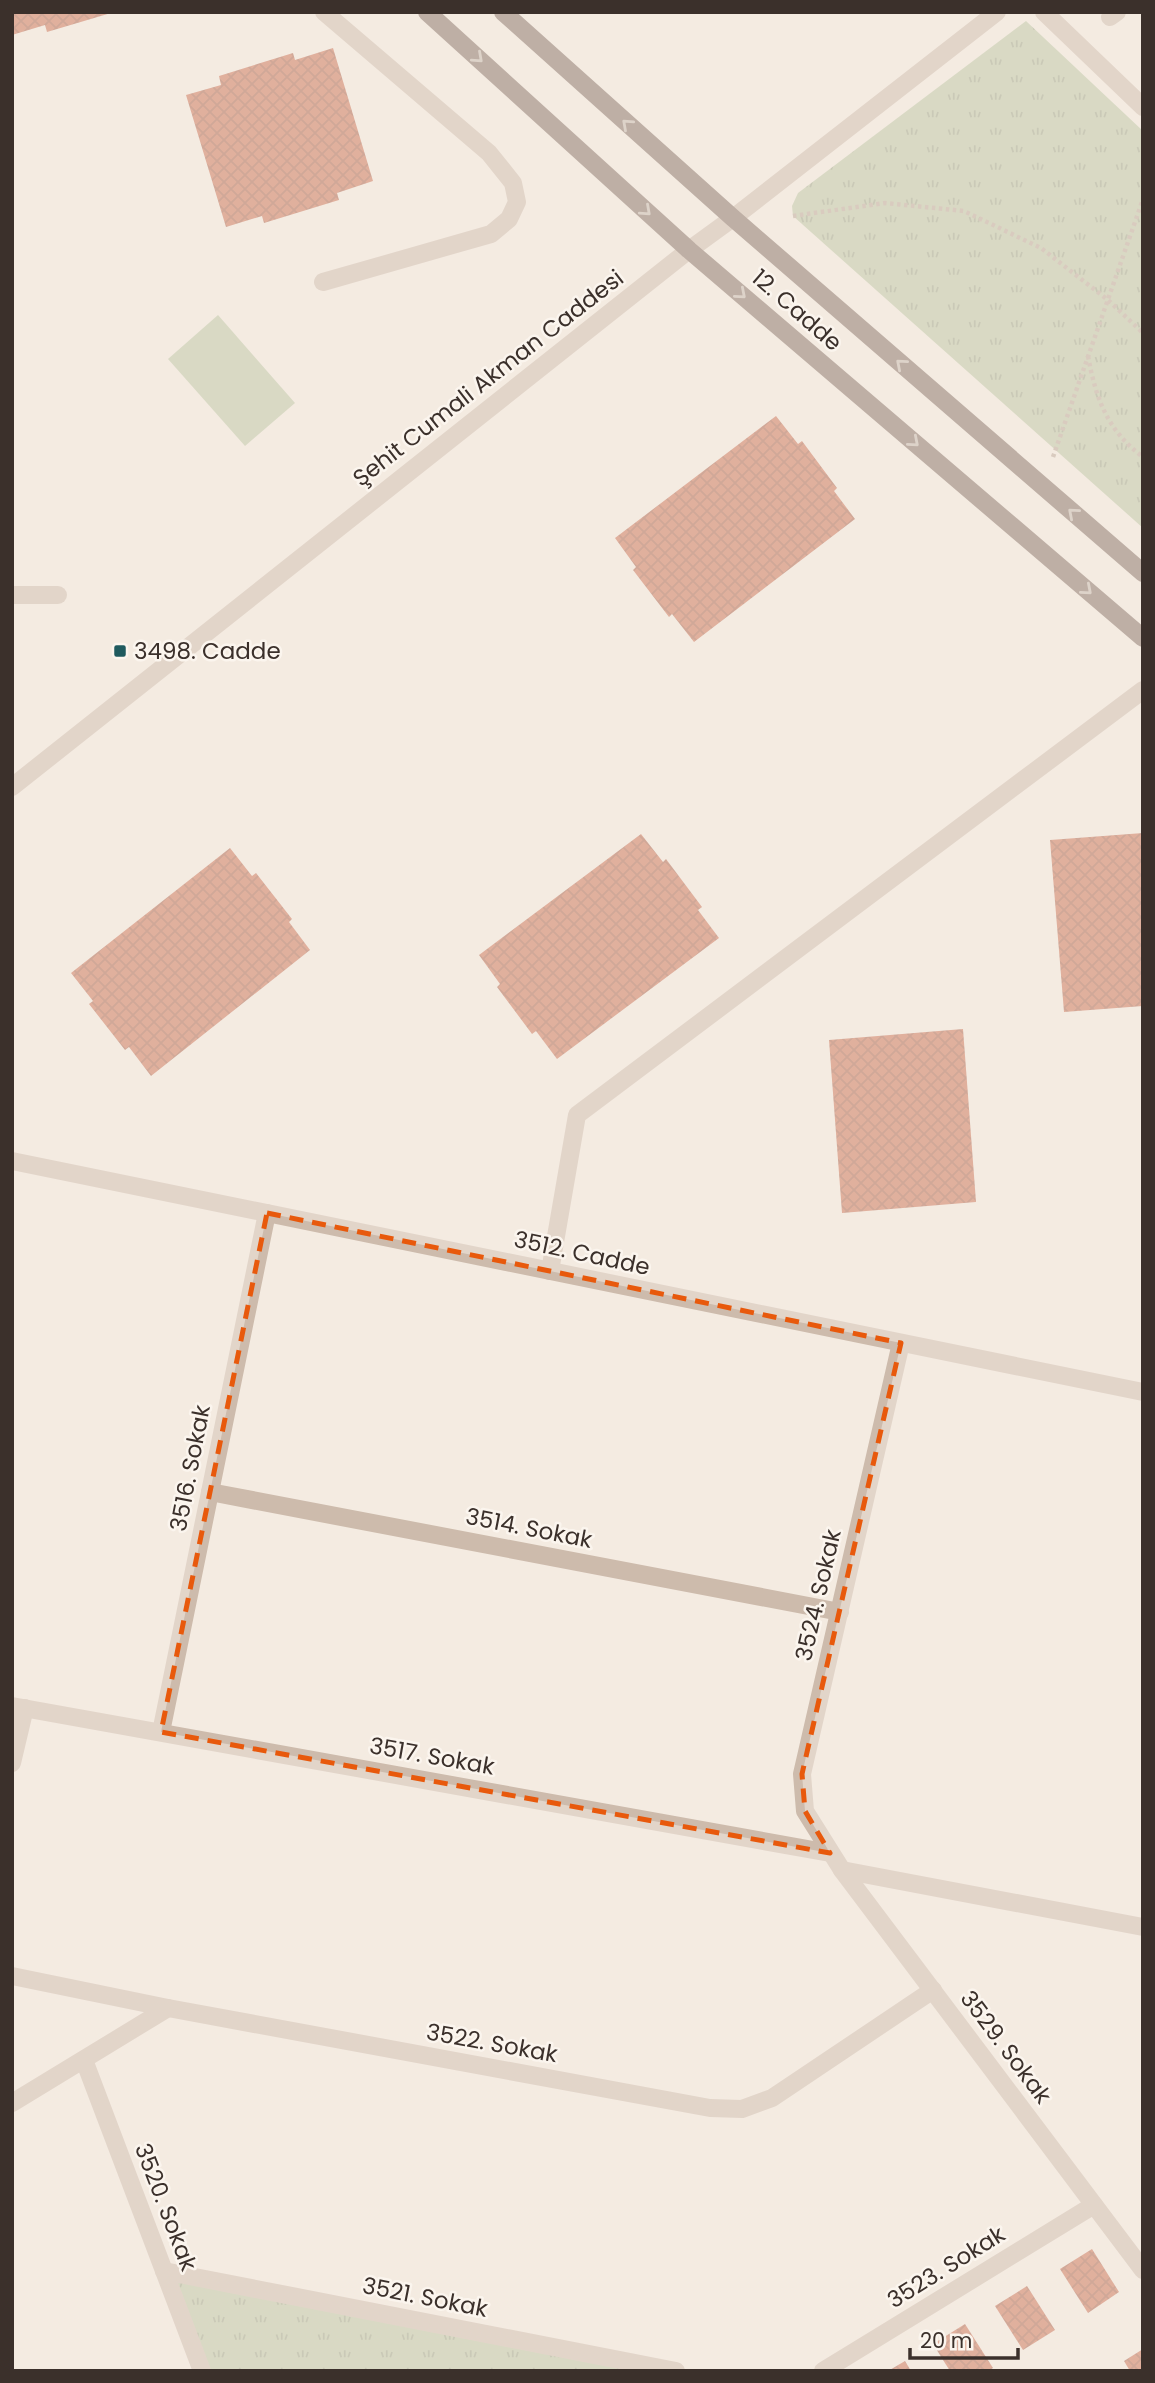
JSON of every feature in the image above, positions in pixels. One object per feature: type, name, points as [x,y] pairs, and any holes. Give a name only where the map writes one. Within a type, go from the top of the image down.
[{"type":"main road","name":"12. Cadde","points":[[427,12],[689,250],[1143,638]]},
{"type":"main road","name":"12. Cadde","points":[[503,12],[733,218],[1143,573]]},
{"type":"street","points":[[323,282],[492,234],[509,219],[517,202],[513,183],[489,153],[324,12]]},
{"type":"street","name":"Şehit Cumali Akman Caddesi","points":[[12,787],[689,250],[997,12]]},
{"type":"street","points":[[1044,12],[1143,107]]},
{"type":"street","points":[[12,595],[58,595]]},
{"type":"street","points":[[550,1271],[577,1115],[1143,690]]},
{"type":"street","name":"3512. Cadde","points":[[12,1161],[1143,1392]]},
{"type":"street","name":"3516. Sokak","points":[[161,1732],[267,1213]]},
{"type":"street","name":"3524. Sokak","points":[[830,1853],[805,1811],[802,1774],[901,1343]]},
{"type":"street","name":"3514. Sokak","points":[[210,1493],[839,1612]]},
{"type":"street","points":[[12,1763],[19,1707]]},
{"type":"street","name":"3517. Sokak","points":[[19,1707],[830,1853]]},
{"type":"street","name":"3529. Sokak","points":[[830,1853],[1143,2270]]},
{"type":"street","points":[[842,1870],[1143,1927]]},
{"type":"street","name":"3522. Sokak","points":[[12,1976],[168,2008],[710,2108],[742,2109],[772,2098],[933,1990]]},
{"type":"street","points":[[12,2104],[168,2008]]},
{"type":"street","name":"3520. Sokak","points":[[84,2060],[202,2371]]},
{"type":"street","name":"3523. Sokak","points":[[823,2371],[1094,2205]]},
{"type":"street","name":"3521. Sokak","points":[[164,2271],[676,2371]]},
{"type":"path","points":[[1053,457],[1143,199]]},
{"type":"path","points":[[793,216],[885,203],[964,211],[1041,248],[1108,300],[1143,333]]},
{"type":"path","points":[[1088,356],[1094,386],[1106,418],[1129,446],[1143,457]]},
{"type":"highlighted area","points":[[267,1213],[901,1343],[802,1774],[805,1811],[830,1853],[161,1732]]},
{"type":"green space","points":[[1026,21],[1143,131],[1143,528],[793,216],[792,206],[798,193]]},
{"type":"green space","points":[[218,315],[295,403],[245,446],[168,359]]},
{"type":"green space","points":[[164,2271],[676,2371],[202,2371]]},
{"type":"building","points":[[12,12],[111,13],[47,32],[45,25],[12,35]]},
{"type":"building","points":[[333,48],[373,181],[337,193],[339,200],[264,223],[262,216],[226,227],[186,95],[221,85],[219,76],[293,53],[295,60]]},
{"type":"building","points":[[776,416],[798,444],[802,441],[837,488],[834,491],[855,519],[694,642],[672,614],[669,617],[633,570],[636,567],[615,538]]},
{"type":"building","points":[[1143,833],[1143,1006],[1064,1012],[1050,840]]},
{"type":"building","points":[[641,834],[663,862],[666,859],[702,907],[698,910],[719,938],[557,1059],[536,1031],[532,1034],[497,987],[500,984],[479,955]]},
{"type":"building","points":[[230,848],[252,876],[256,873],[292,919],[289,922],[310,950],[151,1076],[129,1047],[125,1050],[89,1004],[93,1001],[71,973]]},
{"type":"building","points":[[963,1029],[976,1202],[842,1213],[829,1040]]},
{"type":"building","points":[[1092,2249],[1119,2292],[1088,2313],[1060,2269]]},
{"type":"building","points":[[1027,2286],[1055,2330],[1023,2350],[995,2306]]},
{"type":"building","points":[[965,2324],[993,2368],[988,2371],[950,2371],[933,2344]]},
{"type":"building","points":[[1143,2349],[1143,2371],[1130,2371],[1124,2361]]},
{"type":"building","points":[[905,2361],[911,2371],[888,2371]]},
{"type":"place","name":"3498. Cadde","points":[[120,651]]}]
